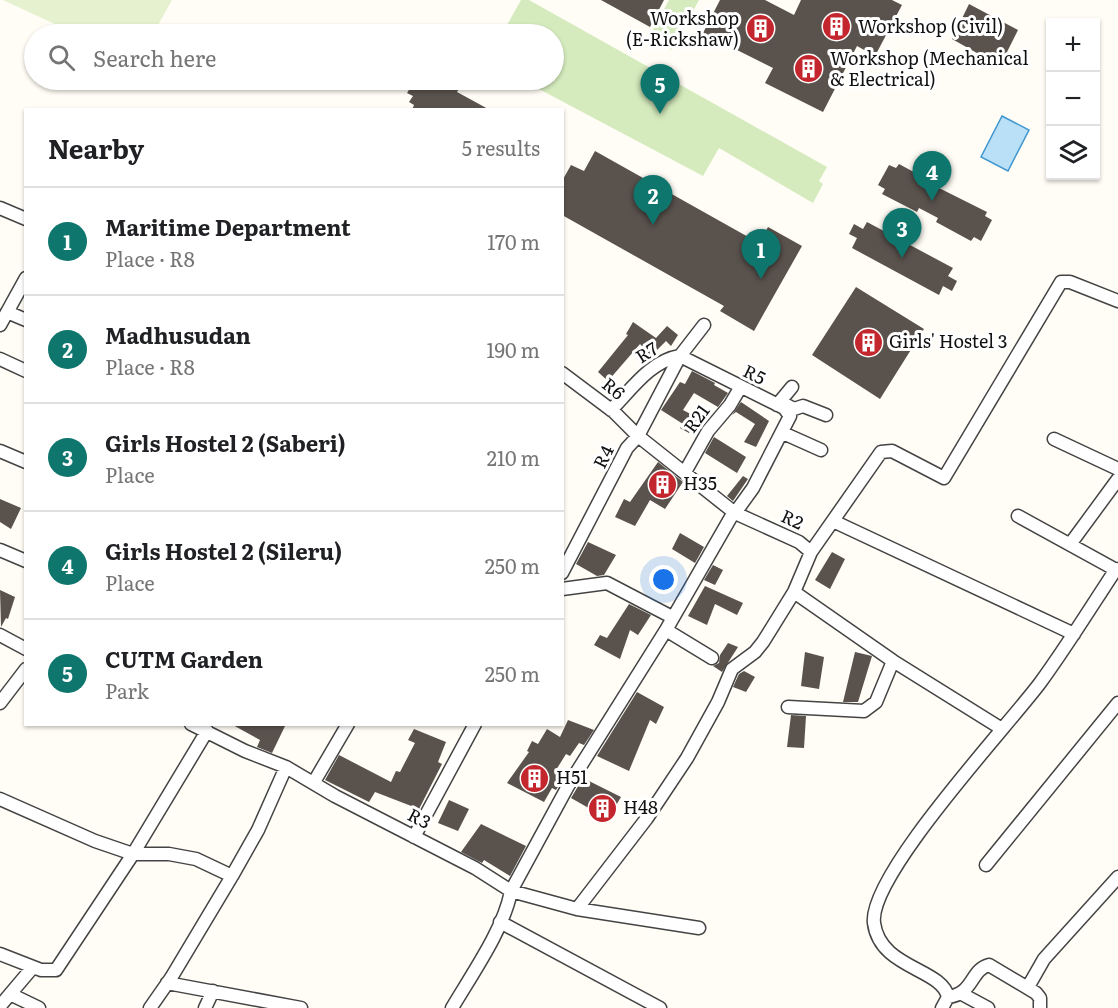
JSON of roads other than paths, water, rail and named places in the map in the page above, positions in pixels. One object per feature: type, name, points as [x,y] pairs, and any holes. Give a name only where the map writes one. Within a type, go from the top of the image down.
[{"type":"street","points":[[0,208],[24,218]]},
{"type":"street","points":[[0,325],[24,282]]},
{"type":"street","points":[[811,552],[884,450],[892,451],[941,477],[947,475],[1061,282],[1070,282],[1118,301]]},
{"type":"street","points":[[7,312],[24,319]]},
{"type":"street","points":[[638,436],[680,357],[704,325]]},
{"type":"street","name":"R5","points":[[680,357],[740,388],[778,403],[792,413]]},
{"type":"street","name":"R7","points":[[611,410],[651,369],[670,358],[680,357]]},
{"type":"street","points":[[0,359],[24,370]]},
{"type":"street","name":"R6","points":[[564,375],[611,410],[638,436]]},
{"type":"street","points":[[778,403],[792,387]]},
{"type":"street","name":"R21","points":[[685,472],[708,431],[730,405],[740,388]]},
{"type":"street","points":[[452,1008],[508,907],[511,891],[568,786],[666,630],[735,513],[753,488],[792,413],[803,406],[826,415]]},
{"type":"street","points":[[783,434],[821,450]]},
{"type":"street","name":"R4","points":[[564,569],[627,448],[638,436],[735,513]]},
{"type":"street","points":[[1054,439],[1118,469]]},
{"type":"street","points":[[0,451],[24,461]]},
{"type":"street","points":[[1071,543],[1118,479]]},
{"type":"street","name":"R2","points":[[577,909],[647,818],[687,758],[718,702],[732,669],[756,652],[794,592],[811,552],[800,542],[735,513]]},
{"type":"street","points":[[1018,516],[1117,570],[1040,683],[915,839],[886,880],[874,911],[874,924],[879,939],[888,952],[943,986],[945,1002],[962,994],[980,970],[989,965],[1028,987],[1040,998],[1040,1008]]},
{"type":"street","points":[[833,521],[1074,634]]},
{"type":"street","points":[[0,550],[24,560]]},
{"type":"street","points":[[564,589],[607,583],[672,617]]},
{"type":"street","points":[[794,592],[893,661],[1002,729]]},
{"type":"street","points":[[666,630],[711,658]]},
{"type":"street","points":[[0,635],[24,648]]},
{"type":"street","points":[[788,707],[864,711],[876,702],[893,661]]},
{"type":"street","points":[[0,704],[24,672]]},
{"type":"street","points":[[986,865],[1118,703]]},
{"type":"street","name":"R3","points":[[196,726],[245,751],[286,766],[414,837],[476,867],[511,891]]},
{"type":"street","points":[[314,782],[347,726]]},
{"type":"street","points":[[414,837],[474,726]]},
{"type":"street","points":[[0,954],[33,967],[49,971],[56,970],[134,854],[207,731]]},
{"type":"street","points":[[150,1008],[258,830],[286,766]]},
{"type":"street","points":[[0,799],[96,842],[134,854],[169,854],[196,859],[232,876]]},
{"type":"street","points":[[1028,987],[1044,959],[1118,877]]},
{"type":"street","points":[[511,891],[577,909],[699,928]]},
{"type":"street","points":[[500,922],[660,1008]]},
{"type":"street","points":[[0,1006],[33,967]]},
{"type":"street","points":[[167,983],[301,1008]]},
{"type":"street","points":[[205,1008],[213,991]]},
{"type":"street","points":[[10,994],[39,1008]]},
{"type":"street","points":[[962,994],[988,1008]]},
{"type":"water","points":[[1002,116],[1029,130],[1008,171],[981,157]]},
{"type":"place","name":"Workshop (Civil)","points":[[837,27]]},
{"type":"place","name":"Workshop (E-Rickshaw)","points":[[760,29]]},
{"type":"place","name":"Workshop (Mechanical & Electrical)","points":[[809,69]]},
{"type":"place","name":"CUTM Garden","points":[[660,114]]},
{"type":"place","name":"Girls Hostel 2 (Sileru)","points":[[932,201]]},
{"type":"place","name":"Madhusudan","points":[[653,225]]},
{"type":"place","name":"Girls Hostel 2 (Saberi)","points":[[902,258]]},
{"type":"place","name":"Maritime Department","points":[[761,279]]},
{"type":"place","name":"Girls' Hostel 3","points":[[868,342]]},
{"type":"place","name":"H35","points":[[662,484]]},
{"type":"place","name":"H51","points":[[535,778]]},
{"type":"place","name":"H48","points":[[602,808]]}]
